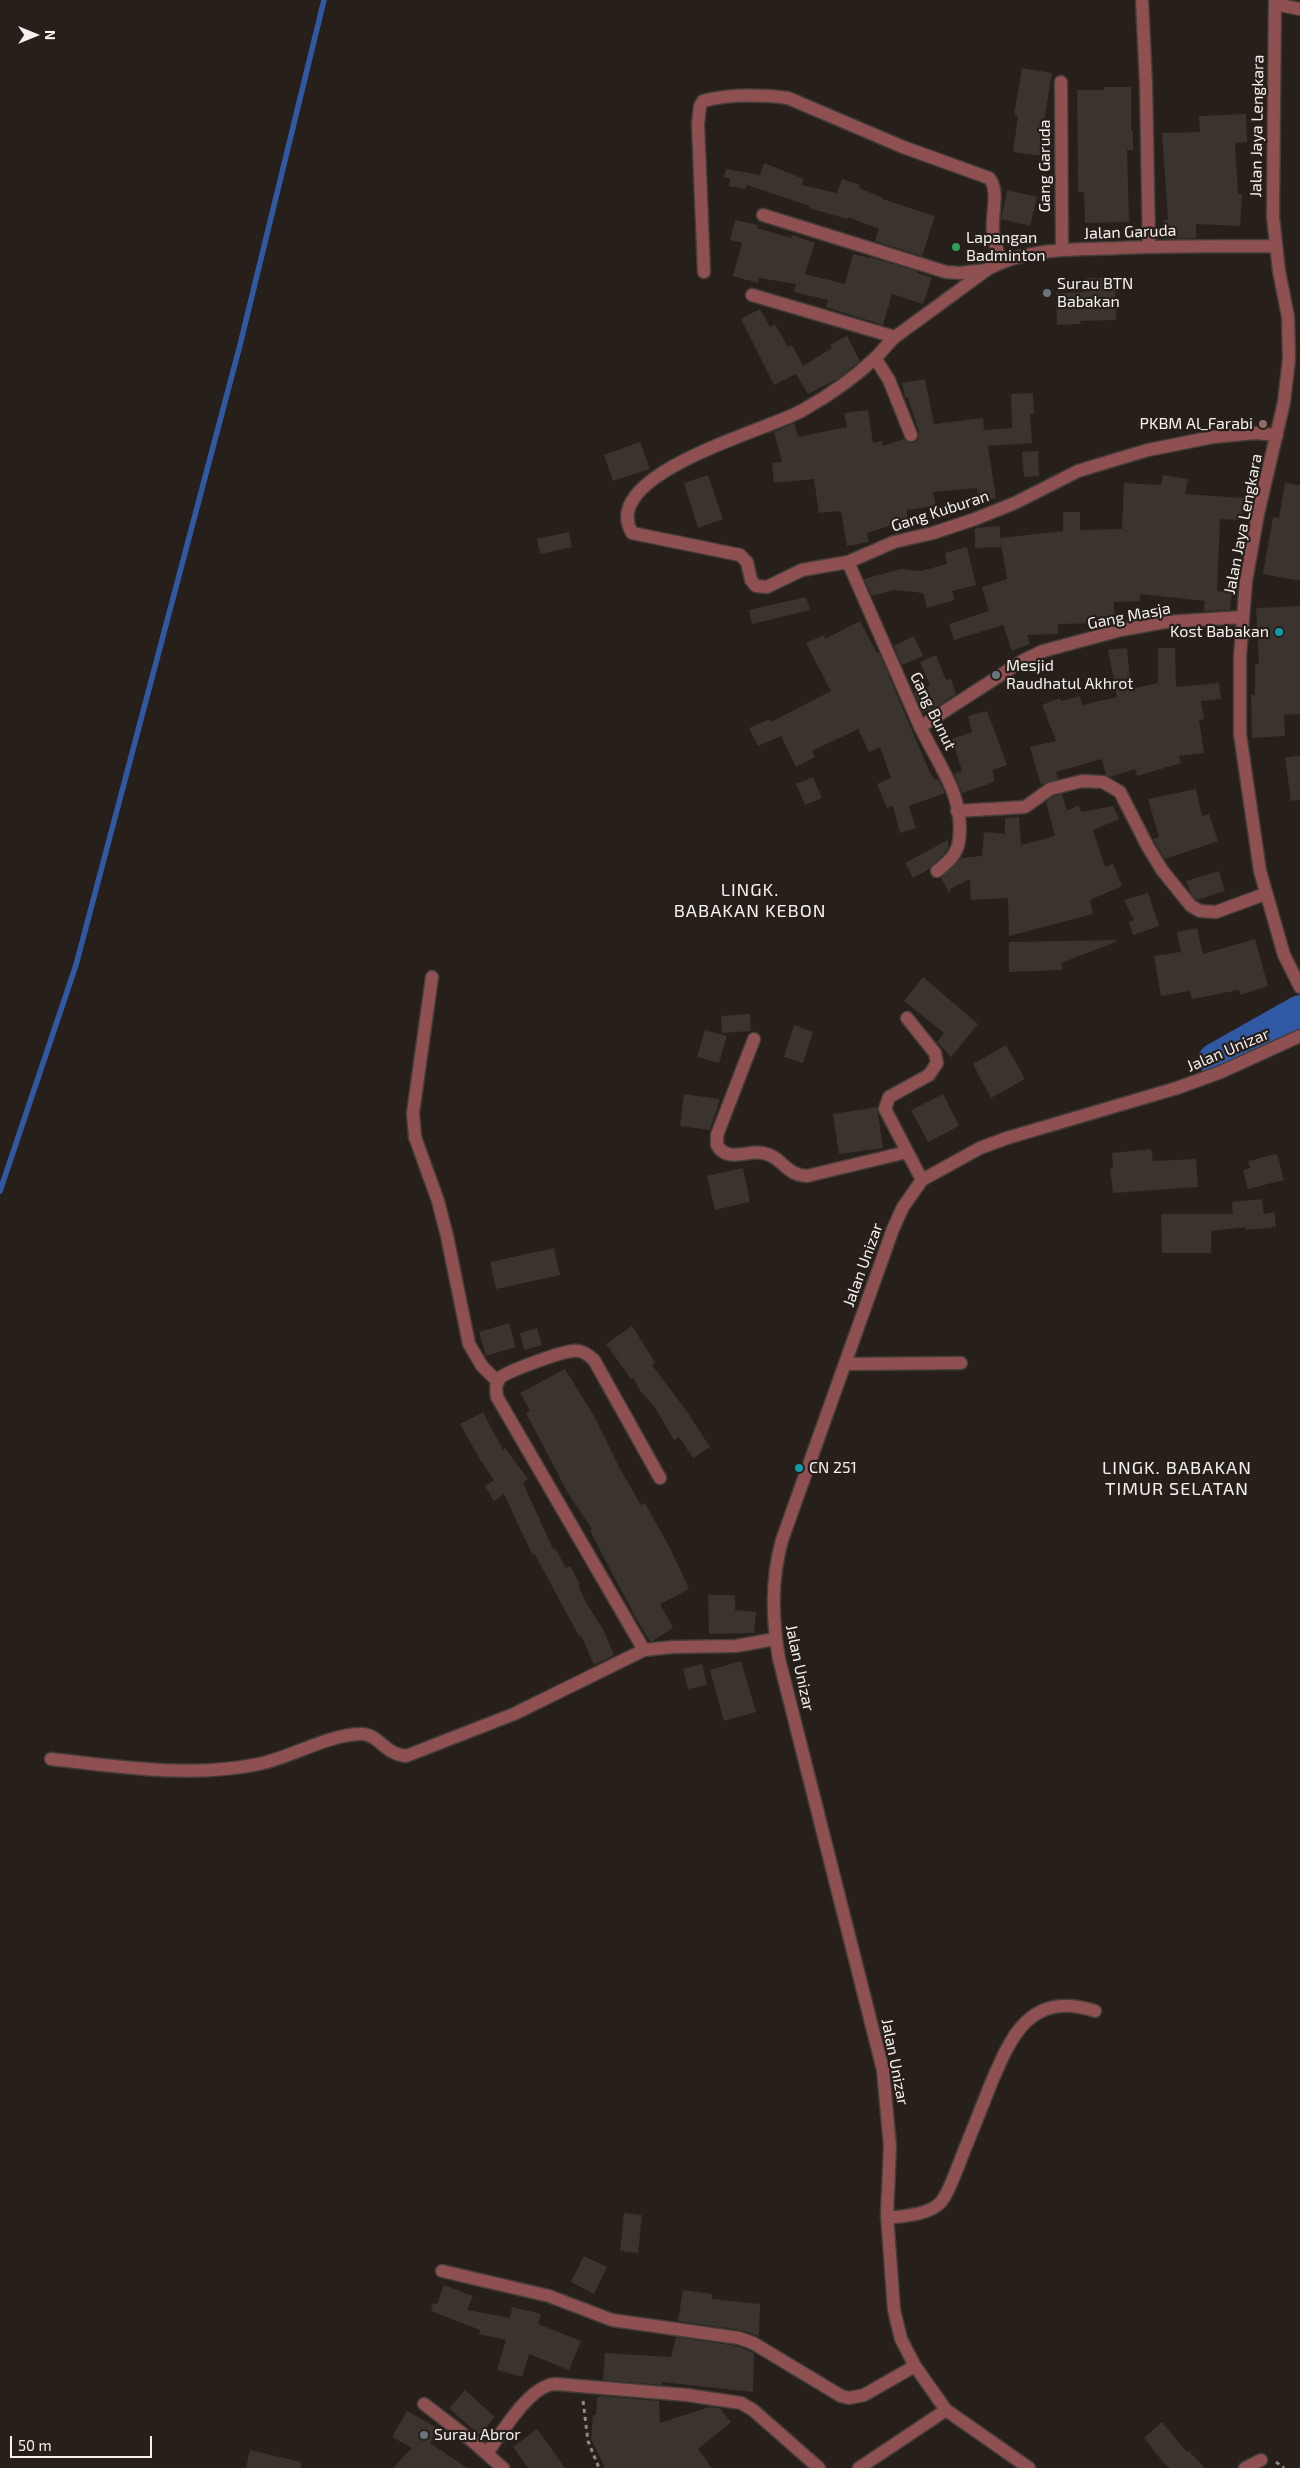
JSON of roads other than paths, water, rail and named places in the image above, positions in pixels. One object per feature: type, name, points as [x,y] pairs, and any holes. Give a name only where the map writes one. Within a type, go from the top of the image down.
[{"type":"street","points":[[1142,0],[1146,84],[1149,247]]},
{"type":"street","points":[[1275,2],[1300,9]]},
{"type":"street","name":"Jalan Jaya Lengkara","points":[[1275,2],[1273,188],[1276,246],[1288,317],[1289,359],[1284,402],[1252,545],[1243,618],[1240,734],[1253,830],[1265,894],[1284,955],[1298,983]]},
{"type":"street","name":"Gang Garuda","points":[[1061,82],[1062,250]]},
{"type":"street","points":[[704,272],[698,124],[700,106],[703,101],[714,98],[775,96],[788,98],[903,146],[989,178],[993,182],[995,191],[993,233],[1001,262]]},
{"type":"street","name":"Jalan Garuda","points":[[763,215],[939,270],[960,273],[988,269]]},
{"type":"street","name":"Jalan Garuda","points":[[632,533],[628,525],[629,510],[636,497],[663,470],[801,412],[851,378],[875,358],[895,337],[988,269],[1001,262],[1027,254],[1062,250],[1276,246]]},
{"type":"street","points":[[752,295],[895,337]]},
{"type":"street","points":[[875,358],[889,380],[911,435]]},
{"type":"street","name":"Gang Kuburan","points":[[632,533],[740,555],[747,562],[751,580],[761,587],[767,587],[802,570],[848,562],[894,542],[933,533],[975,519],[1039,492],[1078,471],[1111,461],[1148,450],[1213,437],[1255,433],[1277,435]]},
{"type":"street","name":"Gang Bunut","points":[[848,562],[920,727],[952,784],[958,811],[959,838],[957,849],[952,859],[937,871]]},
{"type":"street","name":"Gang Masja","points":[[920,727],[1024,660],[1043,651],[1121,630],[1165,622],[1243,618]]},
{"type":"street","points":[[958,811],[1025,807],[1050,789],[1082,781],[1103,782],[1112,785],[1123,796],[1152,855],[1191,906],[1200,911],[1216,912],[1265,894]]},
{"type":"street","points":[[432,976],[412,1113],[412,1127],[438,1201],[470,1344],[482,1366],[498,1382]]},
{"type":"street","points":[[907,1018],[935,1053],[937,1060],[936,1068],[929,1075],[893,1094],[886,1100],[885,1109],[920,1176]]},
{"type":"street","name":"Jalan Unizar","points":[[1030,2468],[946,2410],[915,2366],[901,2339],[894,2310],[887,2218],[890,2146],[884,2070],[784,1681],[776,1639],[773,1606],[774,1567],[893,1229],[920,1176],[1006,1138],[1177,1088],[1221,1072],[1300,1036]]},
{"type":"street","points":[[754,1040],[717,1135],[717,1145],[723,1153],[730,1155],[768,1154],[796,1176],[807,1176],[908,1155]]},
{"type":"street","points":[[644,1650],[497,1397],[495,1388],[501,1377],[563,1352],[579,1351],[586,1353],[594,1360],[660,1478]]},
{"type":"street","points":[[845,1364],[961,1363]]},
{"type":"street","points":[[51,1759],[133,1768],[211,1770],[286,1758],[340,1736],[361,1734],[373,1737],[395,1755],[406,1756],[514,1714],[644,1650],[674,1647],[736,1646],[776,1639]]},
{"type":"street","points":[[887,2218],[913,2214],[940,2202],[947,2191],[1002,2058],[1020,2027],[1039,2011],[1054,2007],[1078,2006],[1095,2011]]},
{"type":"street","points":[[442,2271],[550,2296],[612,2320],[739,2338],[754,2343],[845,2397],[864,2395],[915,2366]]},
{"type":"street","points":[[487,2453],[539,2389],[552,2384],[687,2395],[741,2403],[754,2410],[819,2468]]},
{"type":"street","points":[[424,2404],[487,2453],[503,2468]]},
{"type":"street","points":[[858,2468],[946,2410]]},
{"type":"street","points":[[1245,2468],[1261,2460]]},
{"type":"waterway","points":[[0,1191],[76,965],[240,345],[324,0]]},
{"type":"waterway","points":[[1215,1060],[1300,1012]]},
{"type":"place","name":"Lapangan Badminton","points":[[956,247]]},
{"type":"place","name":"Surau BTN Babakan","points":[[1047,293]]},
{"type":"place","name":"PKBM Al_Farabi","points":[[1263,424]]},
{"type":"place","name":"Kost Babakan","points":[[1279,632]]},
{"type":"place","name":"Mesjid Raudhatul Akhrot","points":[[996,675]]},
{"type":"place","name":"CN 251","points":[[799,1468]]},
{"type":"place","name":"Surau Abror","points":[[424,2435]]},
{"type":"district","name":"LINGK. BABAKAN KEBON","points":[[750,900]]},
{"type":"district","name":"LINGK. BABAKAN TIMUR SELATAN","points":[[1177,1478]]}]
